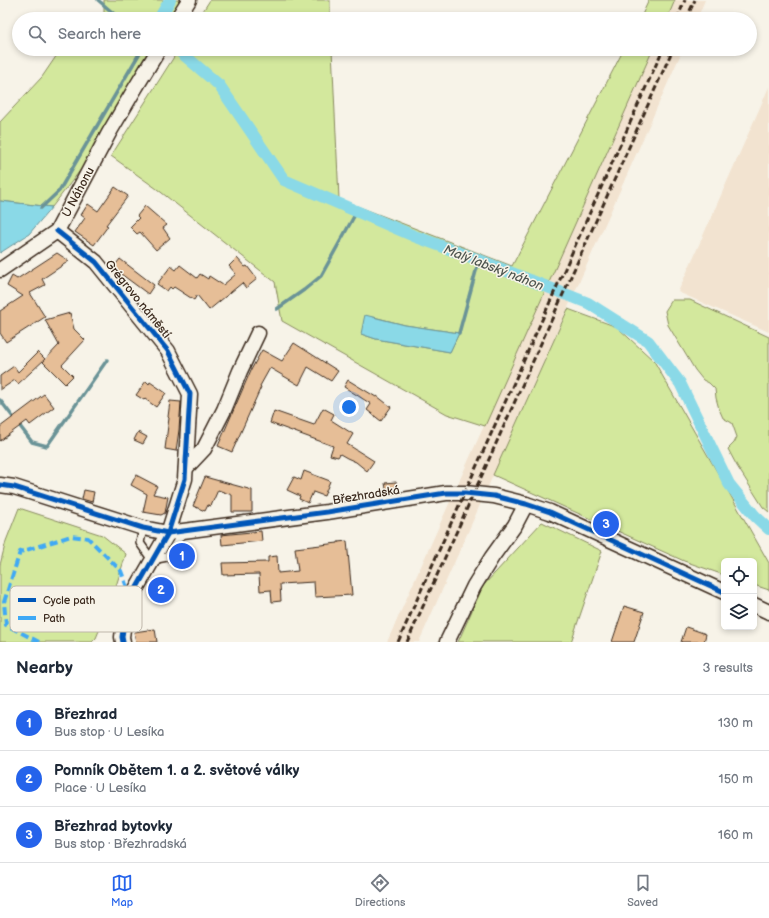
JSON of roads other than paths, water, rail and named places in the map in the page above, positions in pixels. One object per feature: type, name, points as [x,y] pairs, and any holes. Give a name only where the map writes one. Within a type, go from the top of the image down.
[{"type":"street","points":[[181,12],[189,0]]},
{"type":"street","name":"U Náhonu","points":[[0,270],[57,232],[109,133],[155,56]]},
{"type":"street","name":"Grégrovo náměstí","points":[[57,232],[96,262],[168,351],[190,394],[185,480],[168,533],[137,586]]},
{"type":"street","points":[[186,468],[204,449],[224,410],[258,333]]},
{"type":"street","name":"Březhradská","points":[[0,485],[14,487],[143,528],[168,533],[327,512],[446,493],[474,493],[494,496],[550,512],[721,591]]},
{"type":"street","points":[[447,642],[474,586],[492,557],[515,525],[526,504]]},
{"type":"street","points":[[757,606],[769,612]]},
{"type":"street","name":"Grégrovo náměstí","points":[[122,642],[123,632]]},
{"type":"lane","points":[[143,528],[140,543],[152,560],[167,557],[184,530]]},
{"type":"water","points":[[0,201],[52,207],[29,234],[0,253]]},
{"type":"water","points":[[365,315],[405,325],[459,333],[450,352],[376,339],[361,334]]},
{"type":"waterway","points":[[98,0],[112,12]]},
{"type":"waterway","name":"Malý labský náhon","points":[[163,12],[170,0]]},
{"type":"waterway","points":[[41,208],[59,191],[138,56]]},
{"type":"waterway","name":"Malý labský náhon","points":[[185,56],[219,85],[284,180],[414,236],[588,303],[648,341],[680,383],[729,484],[755,516],[769,529]]},
{"type":"waterway","points":[[277,309],[321,276],[357,211]]},
{"type":"waterway","points":[[459,333],[479,260]]},
{"type":"waterway","points":[[0,400],[32,442],[47,446],[107,360]]},
{"type":"railway","points":[[680,12],[685,0]]},
{"type":"railway","points":[[689,12],[695,0]]},
{"type":"railway","points":[[398,642],[660,56]]},
{"type":"railway","points":[[407,642],[670,56]]},
{"type":"place","name":"Březhrad bytovky","points":[[606,524]]},
{"type":"place","name":"Březhrad","points":[[182,556]]},
{"type":"place","name":"Pomník Obětem 1. a 2. světové války","points":[[161,590]]}]
